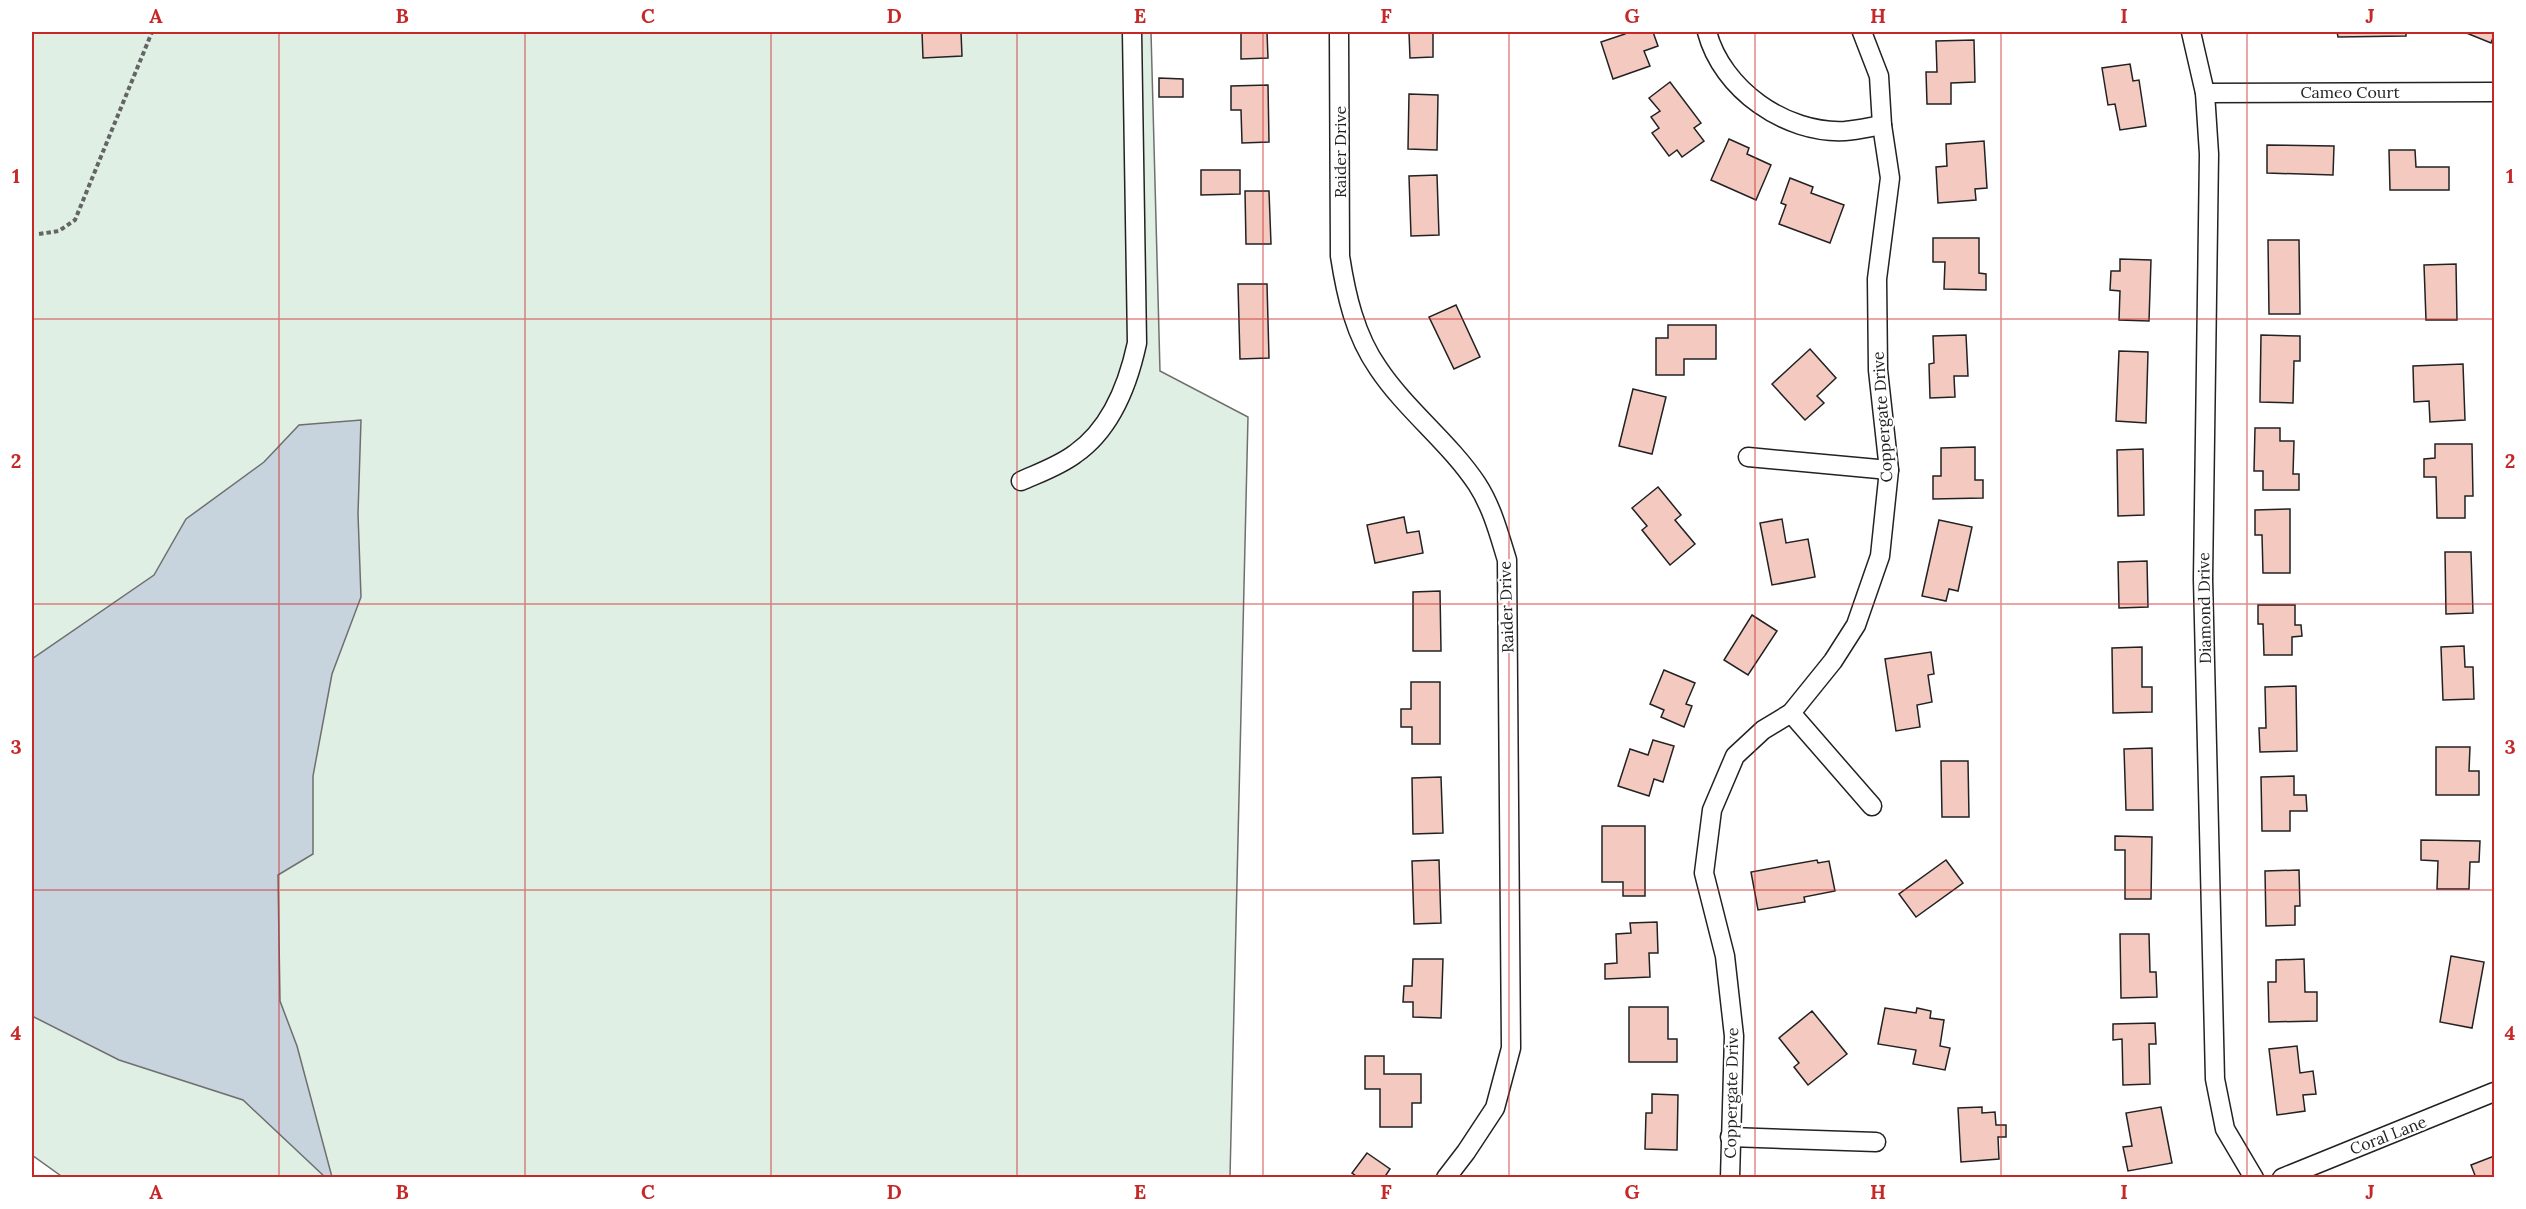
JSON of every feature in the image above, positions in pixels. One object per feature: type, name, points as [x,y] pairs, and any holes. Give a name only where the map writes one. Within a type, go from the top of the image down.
[{"type":"street","points":[[1021,481],[1076,454],[1090,440],[1112,416],[1132,367],[1137,343],[1132,32]]},
{"type":"street","name":"Raider Drive","points":[[1339,32],[1341,256],[1345,290],[1357,328],[1378,368],[1477,484],[1496,523],[1507,560],[1511,1048],[1495,1108],[1446,1178]]},
{"type":"street","points":[[1707,32],[1710,44],[1730,80],[1756,103],[1798,125],[1844,131],[1882,125]]},
{"type":"street","name":"Coppergate Drive","points":[[1730,1178],[1734,1036],[1725,956],[1704,873],[1712,810],[1735,756],[1763,730],[1791,713],[1833,661],[1856,625],[1880,556],[1889,470],[1878,370],[1877,279],[1890,178],[1882,125],[1879,76],[1862,32]]},
{"type":"street","name":"Diamond Drive","points":[[2191,32],[2205,93],[2209,154],[2203,579],[2215,1079],[2225,1129],[2254,1178]]},
{"type":"street","name":"Cameo Court","points":[[2205,93],[2494,92]]},
{"type":"street","points":[[1748,457],[1889,470]]},
{"type":"street","points":[[1791,713],[1872,806]]},
{"type":"street","name":"Coral Lane","points":[[2282,1178],[2494,1092]]},
{"type":"street","points":[[1730,1137],[1876,1142]]},
{"type":"path","points":[[39,234],[60,231],[75,220],[152,32]]},
{"type":"green space","points":[[32,32],[1151,32],[1160,371],[1248,417],[1230,1177],[64,1178],[32,1155]]},
{"type":"shaded area","points":[[361,420],[358,514],[361,597],[332,674],[313,776],[313,854],[278,875],[280,1001],[297,1046],[332,1177],[325,1177],[243,1100],[119,1060],[32,1016],[32,659],[154,575],[186,519],[264,462],[299,425]]},
{"type":"building","points":[[922,32],[961,32],[962,56],[923,58]]},
{"type":"building","points":[[1241,32],[1267,32],[1268,58],[1241,59]]},
{"type":"building","points":[[1409,32],[1433,32],[1433,57],[1410,58]]},
{"type":"building","points":[[1625,32],[1653,32],[1658,46],[1644,51],[1650,66],[1613,79],[1601,42],[1625,34]]},
{"type":"building","points":[[2337,32],[2406,32],[2406,36],[2338,37]]},
{"type":"building","points":[[2464,32],[2494,32],[2494,35],[2491,43]]},
{"type":"building","points":[[1974,40],[1975,82],[1951,83],[1951,104],[1927,104],[1926,72],[1937,72],[1936,41]]},
{"type":"building","points":[[2130,64],[2133,81],[2139,80],[2146,126],[2120,130],[2115,104],[2108,105],[2102,68]]},
{"type":"building","points":[[1159,78],[1183,79],[1183,97],[1159,97]]},
{"type":"building","points":[[1670,82],[1701,123],[1694,128],[1704,141],[1682,157],[1677,150],[1669,156],[1652,133],[1659,128],[1651,117],[1660,111],[1649,98]]},
{"type":"building","points":[[1268,85],[1269,142],[1242,143],[1241,110],[1231,110],[1231,86]]},
{"type":"building","points":[[1409,94],[1438,95],[1437,150],[1408,149]]},
{"type":"building","points":[[1729,139],[1749,148],[1747,154],[1771,165],[1756,200],[1711,180]]},
{"type":"building","points":[[1984,141],[1987,188],[1975,189],[1976,200],[1938,203],[1936,167],[1947,166],[1946,144]]},
{"type":"building","points":[[2267,145],[2334,146],[2333,175],[2267,173]]},
{"type":"building","points":[[2389,150],[2415,150],[2416,167],[2449,167],[2449,190],[2390,190]]},
{"type":"building","points":[[1201,170],[1240,170],[1240,194],[1201,195]]},
{"type":"building","points":[[1437,175],[1439,235],[1411,236],[1409,176]]},
{"type":"building","points":[[1790,178],[1813,187],[1811,193],[1844,205],[1830,243],[1779,224],[1786,205],[1781,203]]},
{"type":"building","points":[[1245,191],[1269,191],[1271,244],[1246,244]]},
{"type":"building","points":[[1933,238],[1979,238],[1979,273],[1986,274],[1986,290],[1944,289],[1945,262],[1933,262]]},
{"type":"building","points":[[2268,240],[2299,240],[2300,314],[2269,314]]},
{"type":"building","points":[[2120,259],[2151,260],[2149,321],[2119,320],[2120,291],[2110,290],[2111,271],[2120,271]]},
{"type":"building","points":[[2456,264],[2457,320],[2426,320],[2424,265]]},
{"type":"building","points":[[1238,284],[1267,284],[1269,358],[1240,359]]},
{"type":"building","points":[[1456,305],[1480,357],[1454,369],[1429,317]]},
{"type":"building","points":[[1668,325],[1716,325],[1716,359],[1684,359],[1684,375],[1656,375],[1656,338],[1668,338]]},
{"type":"building","points":[[1966,335],[1968,376],[1954,376],[1955,397],[1930,398],[1929,364],[1934,363],[1933,336]]},
{"type":"building","points":[[2261,335],[2300,336],[2300,361],[2294,361],[2293,403],[2260,402]]},
{"type":"building","points":[[1810,349],[1836,378],[1817,396],[1824,403],[1805,420],[1772,384]]},
{"type":"building","points":[[2119,351],[2148,352],[2146,423],[2116,421]]},
{"type":"building","points":[[2463,364],[2465,420],[2430,422],[2429,401],[2414,402],[2413,366]]},
{"type":"building","points":[[1633,389],[1666,397],[1652,454],[1619,446]]},
{"type":"building","points":[[2255,428],[2280,428],[2280,441],[2294,441],[2293,474],[2299,474],[2299,490],[2263,490],[2263,471],[2254,471]]},
{"type":"building","points":[[2435,444],[2472,444],[2473,496],[2465,496],[2465,518],[2437,518],[2436,477],[2424,477],[2424,459],[2435,458]]},
{"type":"building","points":[[1975,447],[1975,480],[1983,480],[1983,498],[1933,499],[1933,476],[1941,476],[1941,448]]},
{"type":"building","points":[[2143,449],[2144,515],[2118,516],[2117,450]]},
{"type":"building","points":[[1658,487],[1681,515],[1675,520],[1695,544],[1670,565],[1642,530],[1647,526],[1632,508]]},
{"type":"building","points":[[2290,509],[2290,573],[2263,573],[2262,535],[2255,535],[2255,510]]},
{"type":"building","points":[[1404,517],[1407,533],[1419,531],[1423,553],[1375,563],[1367,525]]},
{"type":"building","points":[[1782,519],[1786,543],[1808,539],[1815,577],[1772,585],[1760,523]]},
{"type":"building","points":[[1939,520],[1972,527],[1958,591],[1949,589],[1946,601],[1922,596]]},
{"type":"building","points":[[2445,552],[2471,552],[2473,613],[2446,614]]},
{"type":"building","points":[[2147,561],[2148,607],[2119,608],[2118,562]]},
{"type":"building","points":[[1440,591],[1441,651],[1413,651],[1413,592]]},
{"type":"building","points":[[2258,605],[2295,605],[2295,625],[2301,625],[2302,636],[2292,637],[2292,655],[2264,655],[2263,624],[2258,624]]},
{"type":"building","points":[[1752,615],[1777,631],[1748,675],[1724,660]]},
{"type":"building","points":[[2464,646],[2465,667],[2473,667],[2474,699],[2443,700],[2441,647]]},
{"type":"building","points":[[2142,647],[2142,687],[2152,687],[2152,712],[2113,713],[2112,648]]},
{"type":"building","points":[[1931,652],[1934,674],[1928,675],[1932,702],[1917,705],[1920,727],[1896,731],[1885,659]]},
{"type":"building","points":[[1664,670],[1695,683],[1686,704],[1692,706],[1684,727],[1661,717],[1664,710],[1650,704]]},
{"type":"building","points":[[1411,682],[1440,682],[1440,744],[1412,744],[1412,727],[1401,727],[1401,709],[1411,709]]},
{"type":"building","points":[[2296,686],[2297,751],[2260,752],[2259,728],[2266,728],[2265,687]]},
{"type":"building","points":[[1653,740],[1674,746],[1663,782],[1654,779],[1649,796],[1618,786],[1630,749],[1648,755]]},
{"type":"building","points":[[2436,747],[2470,747],[2469,771],[2479,771],[2479,795],[2436,795]]},
{"type":"building","points":[[2152,748],[2153,810],[2126,810],[2124,749]]},
{"type":"building","points":[[1941,761],[1968,761],[1969,817],[1942,817]]},
{"type":"building","points":[[2294,776],[2294,795],[2306,795],[2307,811],[2290,811],[2290,831],[2262,831],[2261,777]]},
{"type":"building","points":[[1441,777],[1443,833],[1413,834],[1412,778]]},
{"type":"building","points":[[1602,826],[1645,826],[1645,896],[1623,896],[1623,882],[1602,882]]},
{"type":"building","points":[[2115,836],[2152,837],[2151,899],[2125,899],[2125,850],[2115,850]]},
{"type":"building","points":[[2421,840],[2480,841],[2479,862],[2470,862],[2469,889],[2437,889],[2438,861],[2421,860]]},
{"type":"building","points":[[1439,860],[1441,923],[1414,924],[1412,861]]},
{"type":"building","points":[[1817,860],[1818,863],[1829,861],[1835,891],[1804,897],[1805,902],[1758,910],[1751,872]]},
{"type":"building","points":[[1946,860],[1963,883],[1916,917],[1899,894]]},
{"type":"building","points":[[2299,870],[2300,906],[2295,906],[2295,925],[2266,926],[2265,871]]},
{"type":"building","points":[[1657,922],[1658,953],[1649,953],[1650,977],[1605,979],[1605,964],[1617,963],[1616,934],[1631,933],[1630,923]]},
{"type":"building","points":[[2120,934],[2149,934],[2150,972],[2156,972],[2157,997],[2121,998]]},
{"type":"building","points":[[2451,956],[2484,962],[2472,1028],[2440,1022]]},
{"type":"building","points":[[1413,959],[1443,959],[1441,1018],[1413,1017],[1413,1002],[1403,1002],[1404,986],[1412,986]]},
{"type":"building","points":[[2304,959],[2305,992],[2317,992],[2317,1021],[2269,1022],[2268,982],[2276,982],[2276,960]]},
{"type":"building","points":[[1629,1007],[1668,1007],[1668,1039],[1677,1039],[1677,1062],[1629,1062]]},
{"type":"building","points":[[1885,1008],[1916,1013],[1917,1008],[1931,1011],[1930,1018],[1944,1020],[1940,1046],[1950,1048],[1945,1070],[1913,1064],[1916,1050],[1878,1044]]},
{"type":"building","points":[[1812,1011],[1847,1054],[1808,1085],[1794,1067],[1799,1063],[1779,1038]]},
{"type":"building","points":[[2155,1023],[2156,1044],[2149,1044],[2150,1084],[2123,1085],[2122,1039],[2113,1040],[2113,1024]]},
{"type":"building","points":[[2297,1046],[2300,1073],[2313,1071],[2316,1094],[2303,1095],[2305,1111],[2277,1115],[2269,1049]]},
{"type":"building","points":[[1365,1056],[1384,1056],[1384,1074],[1421,1074],[1421,1103],[1412,1103],[1412,1127],[1380,1127],[1380,1089],[1365,1089]]},
{"type":"building","points":[[1652,1094],[1678,1095],[1677,1150],[1645,1149],[1646,1113],[1652,1113]]},
{"type":"building","points":[[1982,1107],[1982,1113],[1995,1112],[1996,1125],[2006,1125],[2006,1137],[1998,1137],[1999,1159],[1961,1162],[1958,1108]]},
{"type":"building","points":[[2161,1107],[2172,1163],[2128,1171],[2123,1147],[2132,1146],[2126,1113]]},
{"type":"building","points":[[1367,1153],[1390,1169],[1384,1178],[1359,1178],[1352,1173]]},
{"type":"building","points":[[2494,1156],[2494,1178],[2476,1178],[2471,1165]]}]
